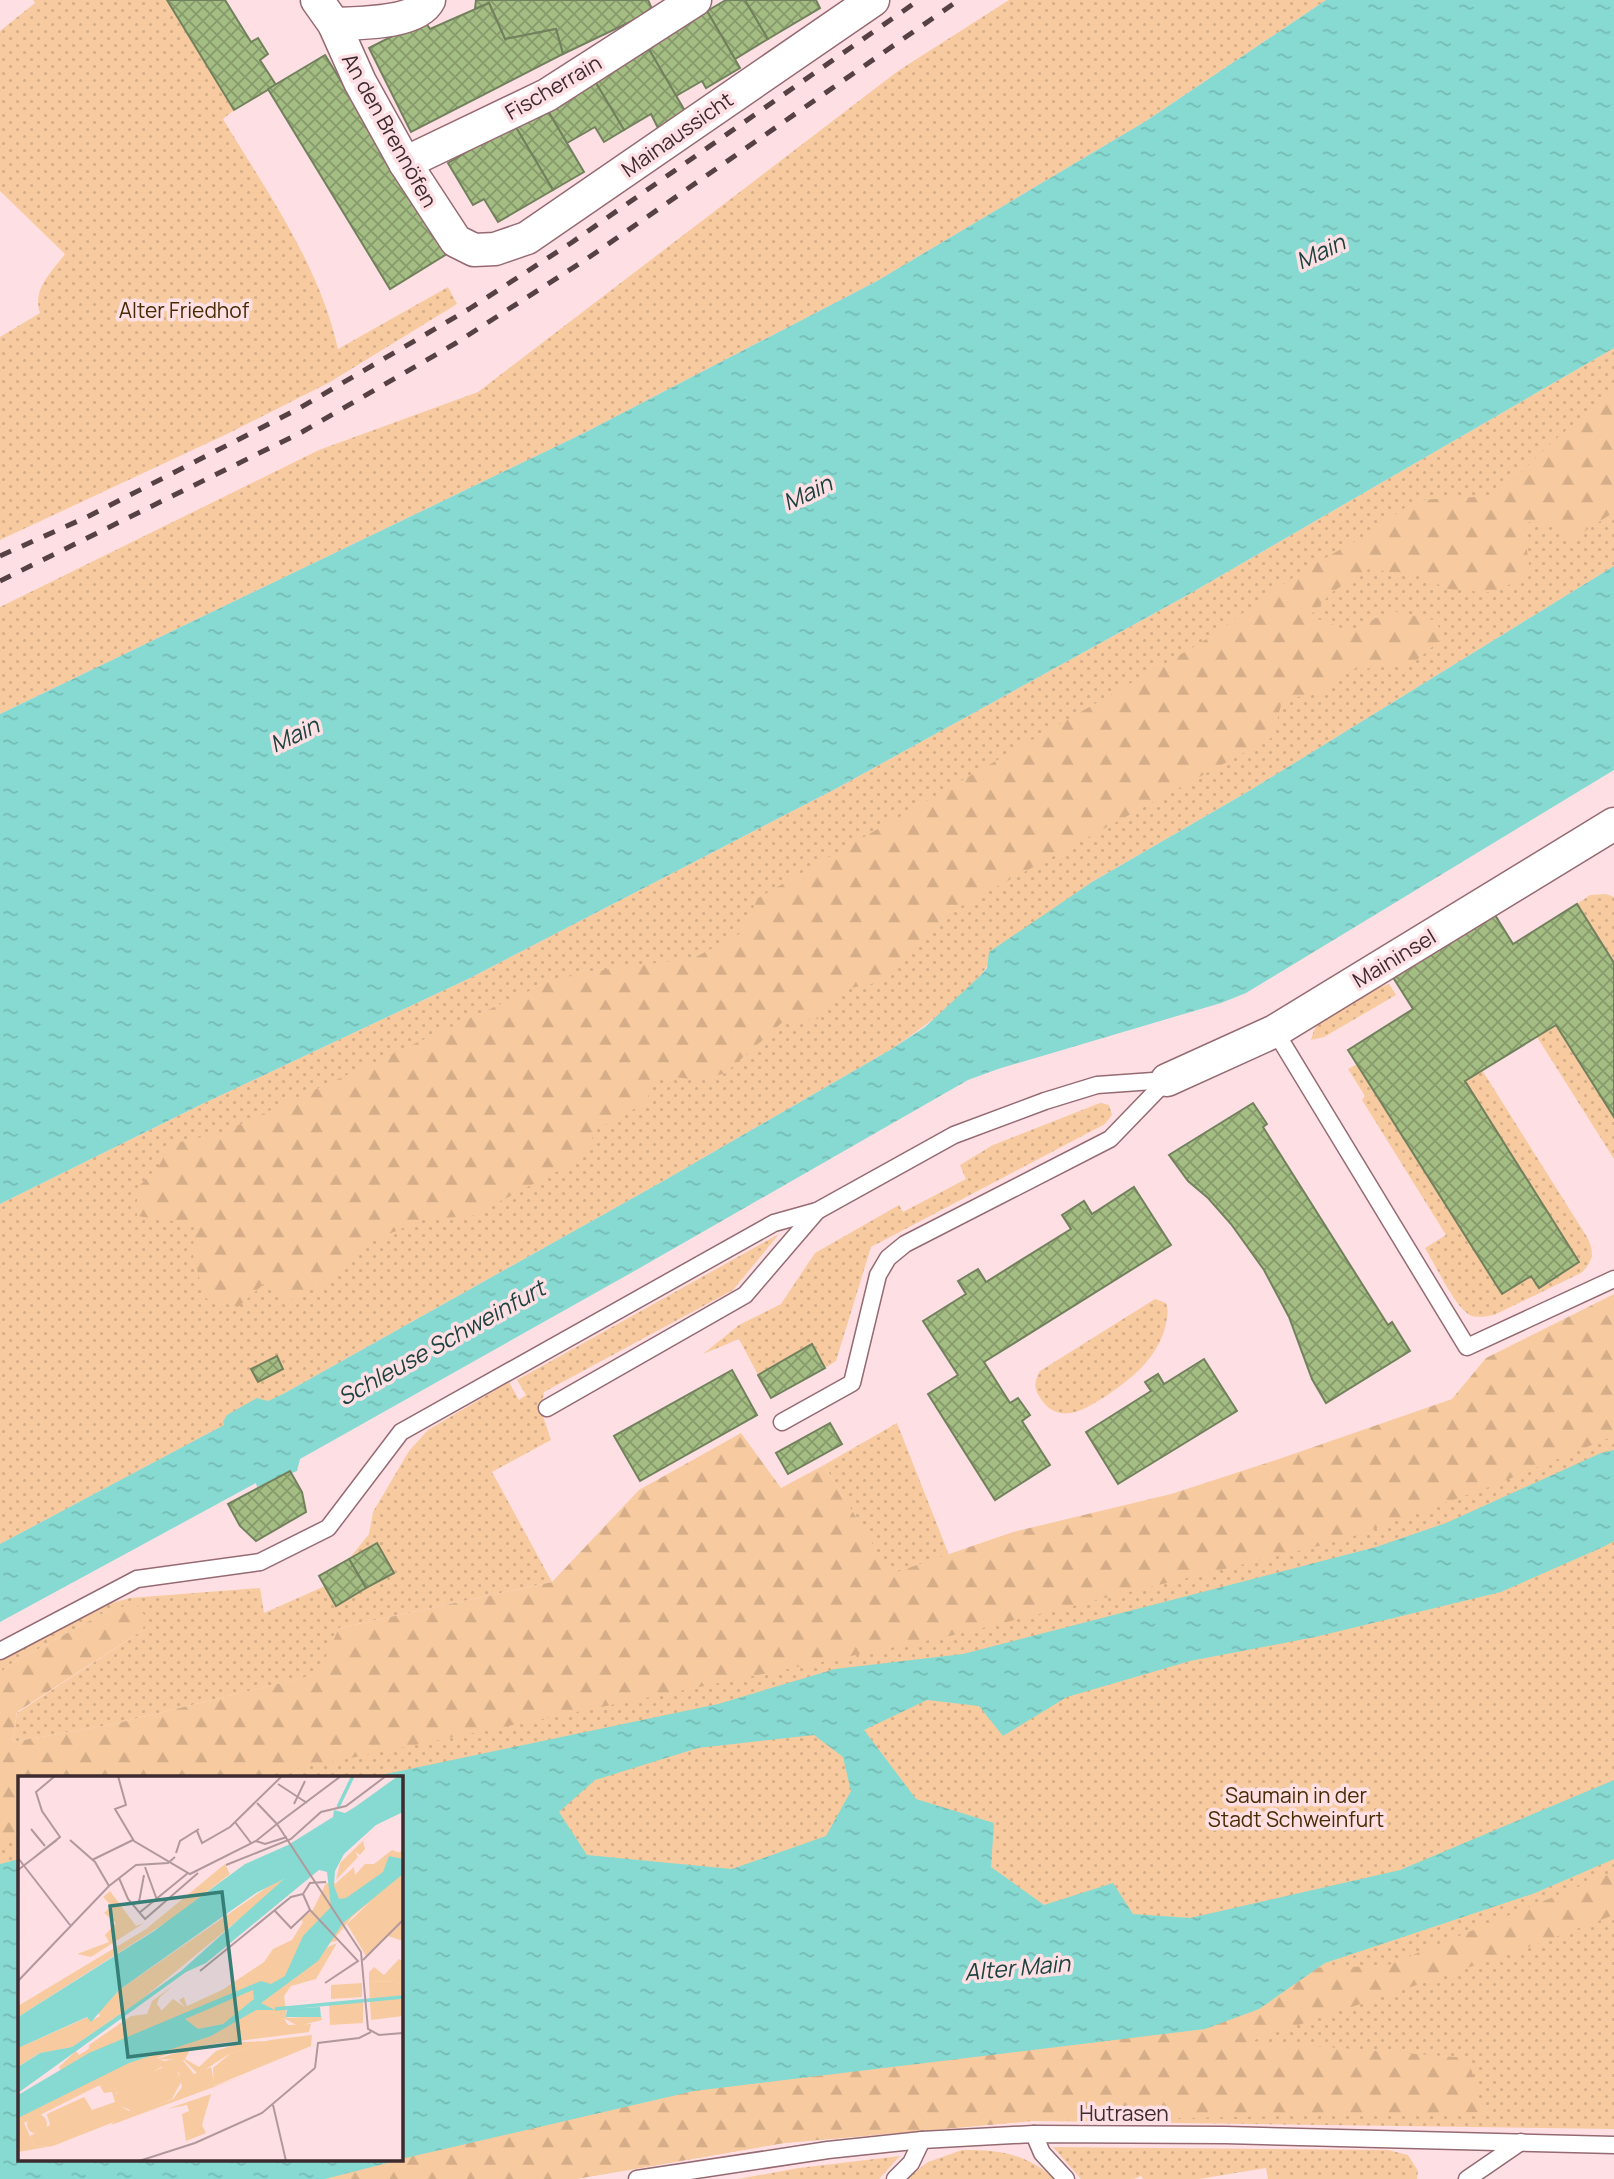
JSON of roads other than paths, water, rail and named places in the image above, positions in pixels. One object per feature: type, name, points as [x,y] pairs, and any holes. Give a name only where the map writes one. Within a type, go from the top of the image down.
[{"type":"street","points":[[325,12],[396,20],[426,6],[429,0]]},
{"type":"street","name":"Mainaussicht","points":[[474,250],[495,248],[527,238],[873,0]]},
{"type":"street","name":"Fischerrain","points":[[405,163],[547,95],[685,2]]},
{"type":"street","name":"An den Brennöfen","points":[[325,12],[405,163],[456,241],[474,250]]},
{"type":"street","name":"Maininsel","points":[[1167,1080],[1275,1031],[1610,834]]},
{"type":"lane","points":[[1275,1031],[1467,1346],[1614,1279]]},
{"type":"lane","points":[[0,1651],[137,1579],[260,1562],[328,1528],[401,1432],[774,1223],[817,1211],[954,1135],[1045,1101],[1097,1085],[1167,1080]]},
{"type":"lane","points":[[782,1422],[852,1382],[878,1275],[888,1258],[905,1244],[1110,1139],[1167,1080]]},
{"type":"lane","points":[[547,1408],[745,1295],[817,1211]]},
{"type":"lane","points":[[1034,2134],[1042,2153],[1066,2179]]},
{"type":"lane","name":"Hutrasen","points":[[637,2179],[828,2150],[922,2140],[1034,2134],[1238,2135],[1614,2144]]},
{"type":"lane","points":[[895,2179],[911,2163],[922,2140]]},
{"type":"lane","points":[[1467,2179],[1521,2142]]},
{"type":"water","name":"Main","points":[[1326,0],[1614,0],[1614,348],[1184,597],[839,787],[470,978],[198,1106],[0,1204],[0,714],[584,433],[877,281],[1146,121]]},
{"type":"water","name":"Schleuse Schweinfurt","points":[[1614,566],[1614,770],[1246,993],[968,1080],[300,1459],[297,1471],[257,1487],[256,1483],[0,1622],[0,1544],[224,1425],[227,1415],[257,1398],[268,1401],[283,1394],[665,1180],[890,1050],[925,1027],[980,976],[987,968],[989,952],[1092,882],[1249,791]]},
{"type":"water","name":"Alter Main","points":[[1614,1450],[1614,1541],[1501,1592],[1315,1637],[1190,1661],[1067,1697],[1003,1736],[979,1706],[927,1700],[864,1730],[916,1799],[994,1823],[991,1867],[1044,1905],[1113,1883],[1133,1914],[1190,1918],[1400,1870],[1614,1780],[1614,1859],[1535,1893],[1325,1963],[1259,2009],[1205,2029],[694,2091],[402,2159],[402,1776],[376,1776],[718,1704],[835,1669],[963,1654],[1376,1547],[1446,1523],[1601,1453]],"holes":[[[814,1735],[843,1757],[851,1791],[826,1836],[732,1869],[587,1855],[559,1812],[595,1780],[698,1748]]]},
{"type":"water","points":[[18,1859],[18,2162],[391,2162],[325,2179],[0,2179],[0,1864]]},
{"type":"railway","points":[[0,556],[87,517],[298,409],[469,309],[571,243],[919,0]]},
{"type":"railway","points":[[0,581],[302,432],[456,343],[588,258],[959,0]]},
{"type":"park label","name":"Alter Friedhof","points":[[184,310]]},
{"type":"park label","name":"Saumain in der Stadt Schweinfurt","points":[[1296,1807]]}]
